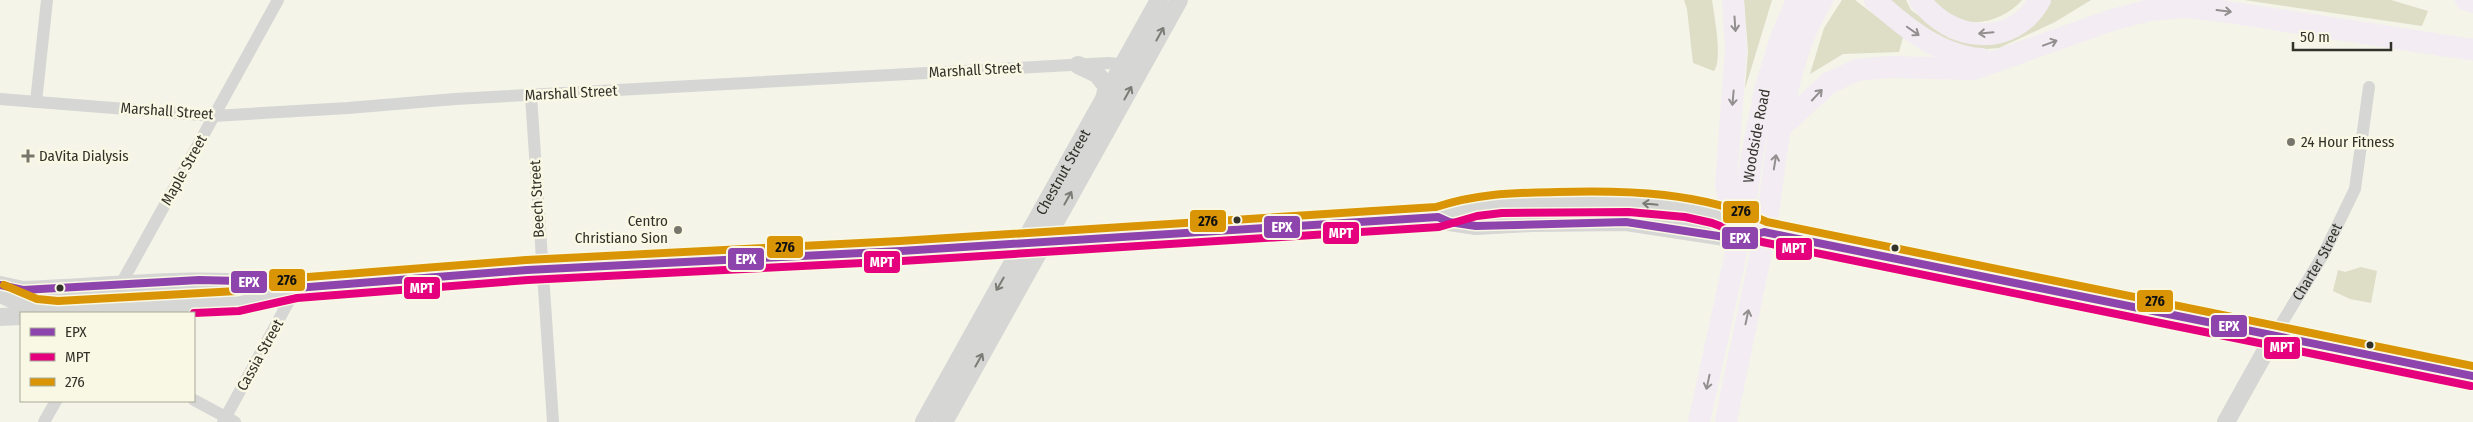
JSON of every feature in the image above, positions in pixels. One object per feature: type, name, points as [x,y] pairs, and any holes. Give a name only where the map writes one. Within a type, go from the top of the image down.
[{"type":"highway","points":[[1732,0],[1736,49],[1726,184],[1738,226]]},
{"type":"highway","name":"Woodside Road","points":[[1699,422],[1765,90],[1781,38],[1797,0]]},
{"type":"highway","name":"Woodside Road","points":[[1726,422],[1764,232],[1781,127],[1794,66],[1809,24],[1822,0]]},
{"type":"highway","points":[[1875,0],[1915,32],[1947,51],[1964,58],[2004,60]]},
{"type":"highway","points":[[1920,0],[1936,19],[1946,26],[1970,34],[1986,34],[2015,25],[2028,15],[2040,0]]},
{"type":"highway","points":[[2466,0],[2473,2]]},
{"type":"highway","points":[[1781,127],[1829,83],[1857,70],[1889,67],[1974,69],[2131,14],[2150,10],[2186,7],[2228,12],[2473,50]]},
{"type":"street","points":[[36,102],[47,0]]},
{"type":"street","name":"Maple Street","points":[[106,310],[278,0]]},
{"type":"street","name":"Chestnut Street","points":[[924,422],[1159,0]]},
{"type":"street","name":"Chestnut Street","points":[[944,422],[1179,0]]},
{"type":"street","name":"Marshall Street","points":[[0,99],[214,116],[456,99],[1078,65],[1123,63],[1141,68]]},
{"type":"street","points":[[1078,65],[1100,78],[1106,87],[1106,95]]},
{"type":"street","name":"Charter Street","points":[[2226,422],[2274,336],[2323,255],[2355,189],[2369,87]]},
{"type":"street","name":"Beech Street","points":[[531,96],[553,422]]},
{"type":"street","points":[[9,304],[52,312],[106,310],[238,301],[296,288],[542,270],[901,251],[1044,240],[1438,217],[1450,222],[1476,226],[1531,223],[1626,222],[1738,226],[2473,376]]},
{"type":"street","points":[[0,285],[23,290],[43,290],[241,280],[296,288]]},
{"type":"street","name":"Cassia Street","points":[[228,420],[296,288]]},
{"type":"street","points":[[0,317],[9,304],[30,298],[43,290]]},
{"type":"street","points":[[195,401],[228,420]]},
{"type":"street","points":[[44,422],[55,402]]},
{"type":"green space","points":[[1684,0],[1712,0],[1718,48],[1717,65],[1714,71],[1693,63],[1687,9]]},
{"type":"green space","points":[[1744,0],[1772,0],[1745,89],[1748,51]]},
{"type":"green space","points":[[1842,0],[1855,0],[1903,37],[1899,52],[1843,54],[1810,74],[1824,28]]},
{"type":"green space","points":[[1886,0],[1906,0],[1911,10],[1949,38],[1980,42],[2044,0],[2091,0],[2055,22],[1999,48],[1973,50],[1940,41]]},
{"type":"green space","points":[[1928,0],[2022,0],[2001,16],[1975,22],[1954,17]]},
{"type":"green space","points":[[2244,0],[2391,0],[2428,11],[2422,26]]},
{"type":"green space","points":[[2361,267],[2377,271],[2371,303],[2350,299],[2333,291],[2338,270],[2345,272]]},
{"type":"transit line","name":"276","points":[[4,285],[37,299],[58,301],[237,291],[295,278],[526,260],[900,241],[1436,207],[1482,196],[1511,193],[1584,191],[1638,193],[1691,199],[1716,204],[1767,222],[2473,366]]},
{"type":"transit line","name":"MPT","points":[[195,313],[239,311],[297,298],[528,280],[902,261],[1439,227],[1477,216],[1502,213],[1629,212],[1685,217],[1712,223],[1762,242],[2471,386]]},
{"type":"transit line","name":"EPX","points":[[0,285],[23,290],[199,280],[241,281],[296,288],[527,270],[901,251],[1438,217],[1449,222],[1476,226],[1626,222],[1738,239],[1764,232],[2473,376]]},
{"type":"place","name":"24 Hour Fitness","points":[[2291,142]]},
{"type":"place","name":"DaVita Dialysis","points":[[28,156]]},
{"type":"place","name":"Centro Christiano Sion","points":[[678,230]]}]
